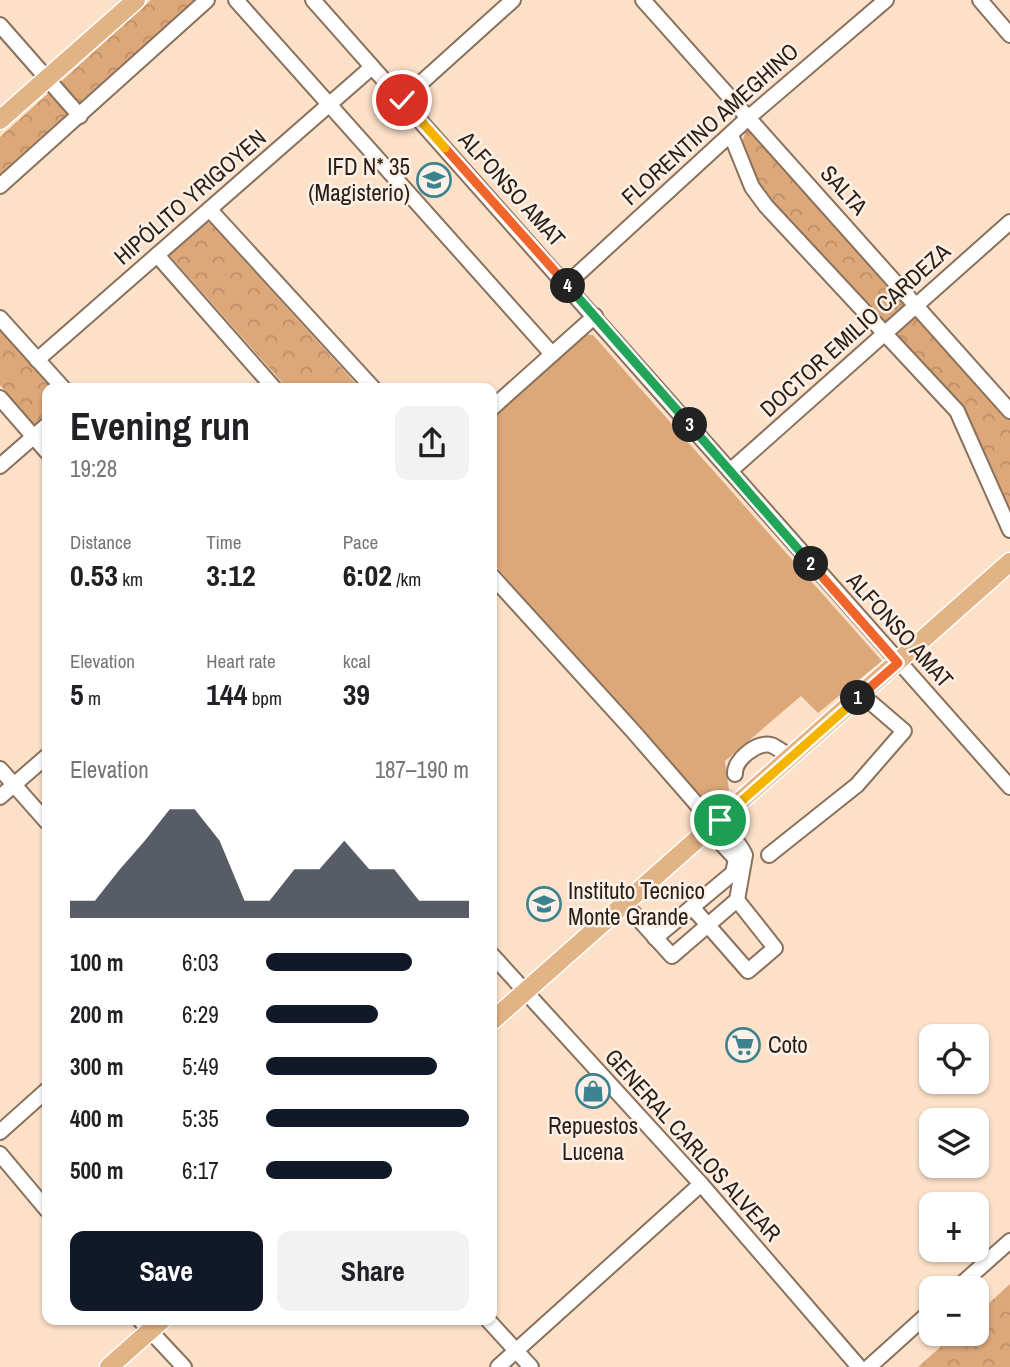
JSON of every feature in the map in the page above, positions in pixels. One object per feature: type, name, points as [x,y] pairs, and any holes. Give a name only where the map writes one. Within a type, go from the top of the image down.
[{"type":"main road","points":[[0,120],[136,0]]},
{"type":"main road","points":[[497,1016],[1010,562]]},
{"type":"main road","points":[[109,1367],[149,1325]]},
{"type":"street","points":[[0,186],[207,0]]},
{"type":"street","points":[[236,0],[552,354]]},
{"type":"street","name":"ALFONSO AMAT","points":[[313,0],[1010,787]]},
{"type":"street","points":[[402,100],[513,0]]},
{"type":"street","name":"SALTA","points":[[643,0],[1010,411]]},
{"type":"street","name":"FLORENTINO AMEGHINO","points":[[567,284],[748,118],[886,0]]},
{"type":"street","points":[[980,0],[1010,35]]},
{"type":"street","points":[[0,25],[80,116]]},
{"type":"street","name":"HIPÓLITO YRIGOYEN","points":[[37,360],[372,67]]},
{"type":"street","points":[[731,135],[752,187],[766,206],[957,411],[1010,530]]},
{"type":"street","points":[[210,210],[368,383]]},
{"type":"street","name":"DOCTOR EMILIO CARDEZA","points":[[730,471],[1010,222]]},
{"type":"street","points":[[158,255],[270,383]]},
{"type":"street","points":[[497,404],[595,316]]},
{"type":"street","points":[[0,318],[58,383]]},
{"type":"street","points":[[0,398],[42,446]]},
{"type":"street","points":[[0,466],[42,430]]},
{"type":"street","points":[[497,582],[714,824],[731,834],[745,855],[737,900],[671,956],[625,904]]},
{"type":"street","points":[[769,855],[857,785],[904,731],[862,695]]},
{"type":"street","points":[[735,774],[734,767],[738,761],[757,747],[770,745],[790,757]]},
{"type":"street","points":[[0,797],[42,760]]},
{"type":"street","points":[[0,769],[42,816]]},
{"type":"street","points":[[655,938],[733,873],[736,859],[721,843],[714,824]]},
{"type":"street","points":[[692,907],[748,971],[775,948],[737,900]]},
{"type":"street","name":"GENERAL CARLOS ALVEAR","points":[[497,961],[701,1184],[859,1367]]},
{"type":"street","points":[[0,1132],[42,1094]]},
{"type":"street","points":[[0,1154],[42,1204]]},
{"type":"street","points":[[498,1367],[701,1184]]},
{"type":"street","points":[[971,1276],[1010,1241]]},
{"type":"street","points":[[869,1367],[919,1322]]},
{"type":"street","points":[[152,1325],[184,1367]]},
{"type":"street","points":[[493,1325],[531,1367]]},
{"type":"green space","points":[[151,0],[200,0],[0,181],[0,137]]},
{"type":"green space","points":[[747,130],[755,133],[1010,419],[1010,519],[959,409],[771,202],[745,157],[743,138]]},
{"type":"green space","points":[[206,221],[210,223],[355,383],[283,383],[169,253]]},
{"type":"green space","points":[[0,325],[52,383],[42,383],[42,433],[0,385]]},
{"type":"green space","points":[[583,334],[593,335],[882,661],[818,713],[801,696],[725,761],[729,790],[708,807],[497,568],[497,413]]},
{"type":"green space","points":[[1010,1284],[1010,1367],[918,1367],[942,1346],[989,1346],[989,1303]]},
{"type":"place","name":"IFD N* 35 (Magisterio)","points":[[434,180]]},
{"type":"place","name":"Instituto Tecnico Monte Grande","points":[[544,904]]},
{"type":"place","name":"Coto","points":[[743,1045]]},
{"type":"place","name":"Repuestos Lucena","points":[[593,1091]]},
{"type":"route","points":[[402,100],[898,663],[720,820]]}]
